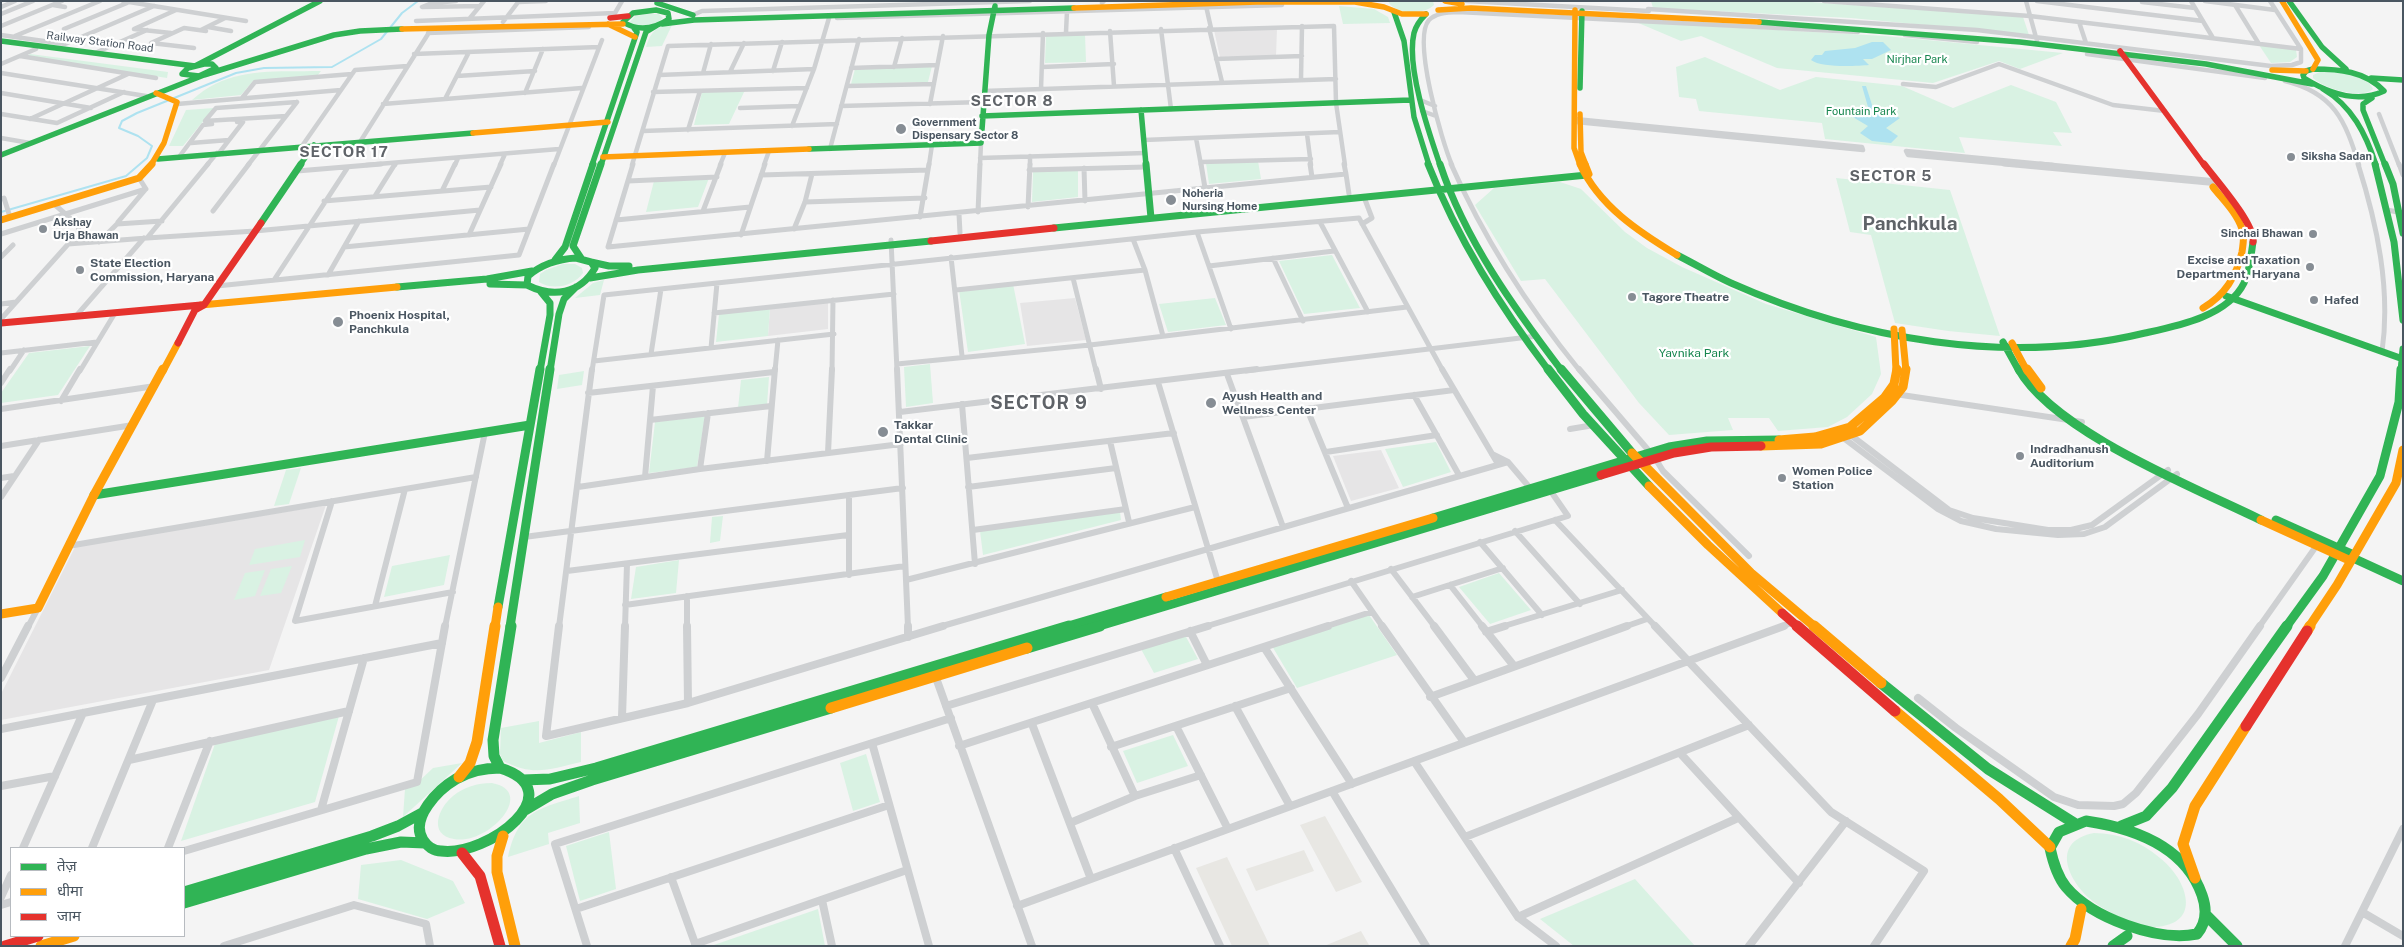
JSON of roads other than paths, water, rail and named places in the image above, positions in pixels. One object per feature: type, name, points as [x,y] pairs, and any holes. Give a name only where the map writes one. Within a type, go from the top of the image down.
[{"type":"street","points":[[1,7],[14,1]]},
{"type":"street","points":[[1,14],[33,1]]},
{"type":"street","points":[[1,26],[62,1]]},
{"type":"street","points":[[14,37],[100,1]]},
{"type":"street","points":[[123,1],[246,21]]},
{"type":"street","points":[[161,95],[179,80],[184,72],[320,1]]},
{"type":"street","points":[[211,65],[326,1]]},
{"type":"street","points":[[456,1],[432,3],[422,7],[480,6]]},
{"type":"street","points":[[470,18],[484,1]]},
{"type":"street","points":[[360,142],[431,29],[505,20],[518,2],[546,1]]},
{"type":"street","points":[[584,28],[615,13],[622,1]]},
{"type":"street","points":[[693,17],[702,11],[1030,1]]},
{"type":"street","points":[[1069,6],[1103,2],[1166,1]]},
{"type":"street","points":[[1445,1],[1579,14],[1893,34],[2262,67],[2309,70],[2330,69],[2351,72],[2365,77],[2382,87],[2403,84]]},
{"type":"street","points":[[1466,1],[1896,28],[2086,43],[2262,67],[2292,65],[2301,62],[2301,49],[2270,1]]},
{"type":"street","points":[[1647,1],[1649,13]]},
{"type":"street","points":[[1824,1],[2030,16],[2301,49]]},
{"type":"street","points":[[2026,1],[2037,39]]},
{"type":"street","points":[[2037,1],[2075,4],[2203,21]]},
{"type":"street","points":[[2100,1],[2104,9]]},
{"type":"street","points":[[2191,1],[2213,38]]},
{"type":"street","points":[[2205,1],[2275,10]]},
{"type":"street","points":[[2282,1],[2308,39],[2318,60],[2303,75],[2312,84]]},
{"type":"street","points":[[2289,1],[2325,50],[2338,64],[2351,72]]},
{"type":"street","points":[[64,29],[128,2]]},
{"type":"street","points":[[447,7],[452,2]]},
{"type":"street","points":[[431,29],[630,17],[659,6],[693,17],[702,22],[829,18],[1069,6],[1257,2],[1355,2],[1382,4],[1394,12],[1400,20],[1425,154],[1450,216],[1525,337],[1594,425],[1626,463],[1735,573],[2012,809],[2050,847]]},
{"type":"street","points":[[1069,6],[1206,6],[1346,4],[1355,2]]},
{"type":"street","points":[[2142,2],[2148,14]]},
{"type":"street","points":[[2142,2],[2195,8]]},
{"type":"street","points":[[52,5],[65,7]]},
{"type":"street","points":[[2235,5],[2259,44]]},
{"type":"street","points":[[1,35],[64,44],[154,6]]},
{"type":"street","points":[[630,17],[659,6],[693,17]]},
{"type":"street","points":[[659,6],[668,20],[646,32],[574,246],[575,252],[581,258],[591,262],[610,266],[639,266],[1151,216],[1349,194],[1438,188]]},
{"type":"street","points":[[1066,32],[1069,6]]},
{"type":"street","points":[[1206,6],[1222,82]]},
{"type":"street","points":[[1512,12],[1439,6],[1418,21],[1413,40],[1415,100],[1422,111],[1448,186],[1461,216],[1480,251],[1537,336],[1587,403],[1638,460],[1752,574],[1920,717],[2040,805],[2074,823]]},
{"type":"street","points":[[172,34],[134,29],[177,10]]},
{"type":"street","points":[[416,21],[470,18],[505,20],[600,19],[613,26],[634,32],[693,17],[994,10]]},
{"type":"street","points":[[978,212],[983,102],[989,35],[994,10]]},
{"type":"street","points":[[1394,12],[1410,15],[1426,14]]},
{"type":"street","points":[[1579,14],[1577,120],[1574,148],[1578,166],[1586,173],[1610,206],[1642,234],[1692,264],[1784,303],[1830,318],[1948,342],[2008,345],[2096,340],[2136,333],[2180,319],[2228,295],[2254,236],[2120,54],[1896,31],[1649,13],[1450,12],[1434,16],[1428,21],[1425,30],[1424,69],[1435,106],[1441,139],[1477,220],[1540,321],[1606,403],[1653,455],[1663,471],[1749,556]]},
{"type":"street","points":[[556,260],[565,247],[608,122],[634,32],[630,17]]},
{"type":"street","points":[[207,29],[226,18]]},
{"type":"street","points":[[792,126],[814,69],[829,18]]},
{"type":"street","points":[[2079,22],[2086,43]]},
{"type":"street","points":[[195,66],[242,60],[332,33],[399,28],[584,28],[613,26]]},
{"type":"street","points":[[1301,79],[1302,26]]},
{"type":"street","points":[[1346,174],[1085,202],[608,247],[668,46],[1161,29],[1334,26],[1336,103],[1349,194]]},
{"type":"street","points":[[194,48],[151,43],[184,28],[231,31]]},
{"type":"street","points":[[204,74],[328,36],[377,29]]},
{"type":"street","points":[[1161,29],[1171,109]]},
{"type":"street","points":[[95,53],[146,30]]},
{"type":"street","points":[[1110,31],[1114,64],[1114,86]]},
{"type":"street","points":[[1041,89],[1043,33]]},
{"type":"street","points":[[930,104],[943,36]]},
{"type":"street","points":[[894,67],[902,38]]},
{"type":"street","points":[[830,149],[859,39]]},
{"type":"street","points":[[2037,39],[2274,79],[2298,85],[2324,97],[2339,116],[2354,149],[2374,217],[2382,278],[2383,349]]},
{"type":"street","points":[[217,286],[519,255],[602,40]]},
{"type":"street","points":[[772,71],[782,42]]},
{"type":"street","name":"Railway Station Road","points":[[1,43],[195,66]]},
{"type":"street","name":"Railway Station Road","points":[[1,43],[204,74]]},
{"type":"street","points":[[730,72],[744,43]]},
{"type":"street","points":[[703,73],[711,44]]},
{"type":"street","points":[[414,54],[599,46]]},
{"type":"street","points":[[1,64],[36,49]]},
{"type":"street","points":[[525,93],[543,49]]},
{"type":"street","points":[[445,99],[469,52]]},
{"type":"street","points":[[20,56],[156,78]]},
{"type":"street","points":[[1216,59],[1302,56]]},
{"type":"street","points":[[1042,67],[1114,64]]},
{"type":"street","points":[[1902,84],[1936,86],[1999,64],[2113,105],[2161,111]]},
{"type":"street","points":[[1,73],[146,96],[161,95],[215,70],[211,65]]},
{"type":"street","points":[[851,68],[938,65]]},
{"type":"street","points":[[302,146],[355,70],[407,66]]},
{"type":"street","points":[[2202,67],[2285,77],[2312,84],[2340,100],[2364,139],[2387,210],[2400,280],[2403,320]]},
{"type":"street","points":[[659,75],[814,69]]},
{"type":"street","points":[[457,76],[534,71]]},
{"type":"street","points":[[30,119],[128,74]]},
{"type":"street","points":[[242,98],[255,82],[352,74]]},
{"type":"street","points":[[2365,77],[2403,80]]},
{"type":"street","points":[[984,92],[1336,79]]},
{"type":"street","points":[[846,86],[934,84]]},
{"type":"street","points":[[2323,89],[2354,96],[2374,96],[2384,91],[2382,87]]},
{"type":"street","points":[[383,104],[582,88]]},
{"type":"street","points":[[653,92],[807,88]]},
{"type":"street","points":[[161,95],[176,102],[342,90]]},
{"type":"street","points":[[688,130],[700,91]]},
{"type":"street","points":[[1,114],[57,124],[124,92]]},
{"type":"street","points":[[1,93],[90,108]]},
{"type":"street","points":[[213,211],[304,93]]},
{"type":"street","points":[[1,155],[146,96]]},
{"type":"street","points":[[2374,96],[2363,104],[2363,110],[2393,184],[2401,213],[2403,233]]},
{"type":"street","points":[[982,116],[1415,100],[1435,106]]},
{"type":"street","points":[[1,199],[4,198],[6,219],[139,178],[149,171],[158,159],[176,102]]},
{"type":"street","points":[[286,116],[277,119],[205,121],[216,108],[297,102]]},
{"type":"street","points":[[841,106],[983,102]]},
{"type":"street","points":[[276,130],[271,129],[289,103]]},
{"type":"street","points":[[740,108],[799,106]]},
{"type":"street","points":[[1141,110],[1151,216]]},
{"type":"street","points":[[1422,111],[1436,116]]},
{"type":"street","points":[[2379,114],[2403,175]]},
{"type":"street","points":[[2339,116],[2352,118]]},
{"type":"street","points":[[1577,120],[1854,147]]},
{"type":"street","points":[[76,316],[162,221],[243,122],[204,125],[179,157]]},
{"type":"street","points":[[158,159],[608,122]]},
{"type":"street","points":[[643,131],[837,124]]},
{"type":"street","points":[[1144,140],[1340,132]]},
{"type":"street","points":[[1307,134],[1312,177]]},
{"type":"street","points":[[1196,138],[1205,188]]},
{"type":"street","points":[[3,140],[30,143]]},
{"type":"street","points":[[190,143],[229,140]]},
{"type":"street","points":[[603,157],[981,143]]},
{"type":"street","points":[[2376,143],[2391,145]]},
{"type":"street","points":[[1,678],[94,495],[195,310],[204,305],[314,145]]},
{"type":"street","points":[[920,217],[925,198],[932,145]]},
{"type":"street","points":[[297,171],[559,149]]},
{"type":"street","points":[[741,234],[769,151]]},
{"type":"street","points":[[1906,151],[2214,182],[1908,155],[1906,151]]},
{"type":"street","points":[[703,211],[725,152]]},
{"type":"street","points":[[980,158],[1145,153]]},
{"type":"street","points":[[469,235],[505,154]]},
{"type":"street","points":[[1028,207],[1030,156]]},
{"type":"street","points":[[442,191],[458,158]]},
{"type":"street","points":[[1201,162],[1311,159]]},
{"type":"street","points":[[375,196],[396,163]]},
{"type":"street","points":[[274,280],[348,167]]},
{"type":"street","points":[[1029,170],[1146,167]]},
{"type":"street","points":[[1084,168],[1085,202]]},
{"type":"street","points":[[760,175],[928,170]]},
{"type":"street","points":[[500,768],[494,756],[493,740],[559,314],[564,299],[576,287],[590,278],[638,270],[960,233],[1364,197],[1448,186],[1586,173]]},
{"type":"street","points":[[794,230],[805,202],[812,174]]},
{"type":"street","points":[[628,181],[717,177]]},
{"type":"street","points":[[139,178],[146,189]]},
{"type":"street","points":[[324,201],[491,187]]},
{"type":"street","points":[[1,234],[146,189]]},
{"type":"street","points":[[118,222],[146,189]]},
{"type":"street","points":[[1362,224],[1372,220],[1364,197]]},
{"type":"street","points":[[805,202],[925,198]]},
{"type":"street","points":[[1,321],[79,232],[78,225],[54,204]]},
{"type":"street","points":[[616,220],[750,207]]},
{"type":"street","points":[[68,244],[255,231],[480,210]]},
{"type":"street","points":[[2387,210],[2401,213]]},
{"type":"street","points":[[959,214],[960,233]]},
{"type":"street","points":[[1498,464],[1430,349],[1359,218],[1197,232],[604,295],[588,393],[578,488],[546,736],[688,703],[908,636],[1208,551],[1283,527],[1508,462]]},
{"type":"street","points":[[99,242],[117,224],[162,221]]},
{"type":"street","points":[[328,276],[359,221]]},
{"type":"street","points":[[1320,222],[1368,312]]},
{"type":"street","points":[[344,247],[529,229]]},
{"type":"street","points":[[1197,232],[1231,329]]},
{"type":"street","points":[[1133,239],[1145,270],[1163,336]]},
{"type":"street","points":[[891,242],[904,488],[908,636]]},
{"type":"street","points":[[1,257],[13,244]]},
{"type":"street","points":[[1209,266],[1334,251]]},
{"type":"street","points":[[952,257],[962,356]]},
{"type":"street","points":[[1,327],[204,305],[487,279],[532,271],[556,260],[581,258]]},
{"type":"street","points":[[1273,258],[1303,320]]},
{"type":"street","points":[[590,278],[595,268],[591,262]]},
{"type":"street","points":[[956,290],[1145,270]]},
{"type":"street","points":[[528,285],[527,278],[532,271]]},
{"type":"street","points":[[1073,278],[1101,389]]},
{"type":"street","points":[[711,348],[717,283]]},
{"type":"street","points":[[1,321],[195,310],[481,285],[528,285],[541,292],[550,303],[550,315],[477,742],[470,763],[459,778]]},
{"type":"street","points":[[541,292],[554,292],[576,287]]},
{"type":"street","points":[[651,354],[661,289]]},
{"type":"street","points":[[714,313],[894,294]]},
{"type":"street","points":[[2228,295],[2402,356]]},
{"type":"street","points":[[828,453],[834,334],[833,300]]},
{"type":"street","points":[[1,304],[16,302]]},
{"type":"street","points":[[897,364],[962,356],[1090,345],[1407,307]]},
{"type":"street","points":[[61,401],[114,315]]},
{"type":"street","points":[[1843,434],[1886,394],[1894,384],[1899,332]]},
{"type":"street","points":[[524,780],[550,778],[596,768],[933,671],[1219,585],[1530,488],[1707,440],[1785,440],[1860,431],[1903,387],[1906,370],[1899,332]]},
{"type":"street","points":[[594,361],[834,334]]},
{"type":"street","points":[[900,412],[1537,336]]},
{"type":"street","points":[[767,461],[778,340]]},
{"type":"street","points":[[1,353],[97,342]]},
{"type":"street","points":[[2008,345],[2024,379],[2069,419],[2098,438],[2317,546],[2337,551]]},
{"type":"street","points":[[2008,345],[2032,379],[2046,394],[2082,422],[2170,473],[2403,582]]},
{"type":"street","points":[[2120,826],[2146,816],[2172,788],[2323,576],[2380,476],[2399,402],[2403,349]]},
{"type":"street","points":[[1,383],[24,350]]},
{"type":"street","points":[[588,393],[774,372]]},
{"type":"street","points":[[1227,374],[1283,527]]},
{"type":"street","points":[[1158,382],[1219,585]]},
{"type":"street","points":[[1,410],[155,386]]},
{"type":"street","points":[[645,477],[653,386]]},
{"type":"street","points":[[1243,417],[1454,390]]},
{"type":"street","points":[[1886,394],[1897,394],[2082,422]]},
{"type":"street","points":[[1414,395],[1459,475]]},
{"type":"street","points":[[962,404],[975,564]]},
{"type":"street","points":[[650,420],[772,406]]},
{"type":"street","points":[[1307,409],[1348,508]]},
{"type":"street","points":[[700,469],[708,413]]},
{"type":"street","points":[[1,446],[133,425]]},
{"type":"street","points":[[94,495],[530,425]]},
{"type":"street","points":[[1570,429],[1594,425]]},
{"type":"street","points":[[185,851],[417,782],[442,643],[485,432]]},
{"type":"street","points":[[966,458],[1174,433]]},
{"type":"street","points":[[1843,434],[1938,509],[1961,521],[1996,529],[2058,535],[2084,534],[2105,527],[2170,473]]},
{"type":"street","points":[[1326,452],[1437,436]]},
{"type":"street","points":[[1,497],[39,440]]},
{"type":"street","points":[[1110,441],[1130,522]]},
{"type":"street","points":[[578,488],[700,469],[901,444]]},
{"type":"street","points":[[2151,942],[2170,944],[2190,939],[2200,931],[2207,916],[2206,902],[2194,878],[2183,844],[2195,806],[2353,558],[2396,483],[2403,450]]},
{"type":"street","points":[[1492,454],[1508,462],[1530,488]]},
{"type":"street","points":[[1219,585],[1550,490],[1626,463]]},
{"type":"street","points":[[968,487],[1116,468]]},
{"type":"street","points":[[1,478],[14,476]]},
{"type":"street","points":[[68,546],[476,477]]},
{"type":"street","points":[[524,537],[904,488]]},
{"type":"street","points":[[375,606],[405,489]]},
{"type":"street","points":[[946,706],[1568,516],[1550,490]]},
{"type":"street","points":[[849,495],[849,575]]},
{"type":"street","points":[[332,502],[295,621],[453,592]]},
{"type":"street","points":[[906,580],[1194,507]]},
{"type":"street","points":[[973,530],[1126,509]]},
{"type":"street","points":[[1555,520],[1831,812],[1924,871],[1874,946]]},
{"type":"street","points":[[1515,531],[1580,604]]},
{"type":"street","points":[[567,571],[848,535]]},
{"type":"street","points":[[1480,542],[1542,615]]},
{"type":"street","points":[[1918,698],[1964,734],[2054,798],[2078,805],[2114,806],[2123,804],[2136,793],[2198,714],[2317,546]]},
{"type":"street","points":[[622,718],[627,564]]},
{"type":"street","points":[[625,605],[905,566]]},
{"type":"street","points":[[1412,597],[1503,568]]},
{"type":"street","points":[[1391,569],[1474,680]]},
{"type":"street","points":[[1351,581],[1430,697],[1464,742]]},
{"type":"street","points":[[1450,585],[1514,666]]},
{"type":"street","points":[[1486,632],[1622,590]]},
{"type":"street","points":[[687,596],[688,703]]},
{"type":"street","points":[[1,614],[38,608]]},
{"type":"street","points":[[959,746],[1032,724],[1371,612]]},
{"type":"street","points":[[1430,697],[1647,619]]},
{"type":"street","points":[[1017,906],[1792,623]]},
{"type":"street","points":[[1190,631],[1207,665]]},
{"type":"street","points":[[1,729],[442,643]]},
{"type":"street","points":[[1264,647],[1352,784]]},
{"type":"street","points":[[322,810],[364,658]]},
{"type":"street","points":[[1,663],[10,662]]},
{"type":"street","points":[[933,671],[1032,946]]},
{"type":"street","points":[[185,903],[366,849],[401,842],[424,843],[440,852],[462,853],[481,848],[503,835],[525,810],[552,794],[933,671]]},
{"type":"street","points":[[1111,747],[1291,688]]},
{"type":"street","points":[[92,847],[130,760],[153,700]]},
{"type":"street","points":[[1092,703],[1135,796]]},
{"type":"street","points":[[1235,706],[1290,806]]},
{"type":"street","points":[[130,760],[349,711]]},
{"type":"street","points":[[23,847],[83,713]]},
{"type":"street","points":[[587,946],[555,844],[951,718]]},
{"type":"street","points":[[1032,724],[1091,878]]},
{"type":"street","points":[[1176,726],[1228,829]]},
{"type":"street","points":[[1465,837],[1749,726]]},
{"type":"street","points":[[168,847],[210,741]]},
{"type":"street","points":[[872,743],[929,946]]},
{"type":"street","points":[[1680,753],[1800,883]]},
{"type":"street","points":[[1414,761],[1518,917],[1556,946]]},
{"type":"street","points":[[424,843],[419,827],[422,813],[435,794],[459,778],[482,769],[500,768],[513,771],[524,780],[529,794],[525,810]]},
{"type":"street","points":[[1070,823],[1135,796],[1201,775]]},
{"type":"street","points":[[1,786],[55,776]]},
{"type":"street","points":[[1332,791],[1426,946]]},
{"type":"street","points":[[576,909],[889,805]]},
{"type":"street","points":[[185,892],[372,836],[398,826],[422,813]]},
{"type":"street","points":[[1518,917],[1738,818]]},
{"type":"street","points":[[1749,946],[1800,883],[1846,821]]},
{"type":"street","points":[[2113,946],[2123,934],[2081,909],[2062,888],[2054,875],[2050,861],[2050,847],[2058,833],[2074,823],[2098,821],[2120,826],[2149,838],[2176,857],[2194,878]]},
{"type":"street","points":[[2345,946],[2403,829]]},
{"type":"street","points":[[503,835],[497,856],[497,872],[515,946]]},
{"type":"street","points":[[1174,848],[1220,946]]},
{"type":"street","points":[[462,853],[480,876],[500,946]]},
{"type":"street","points":[[671,877],[695,945],[907,870]]},
{"type":"street","points":[[1,897],[10,876]]},
{"type":"street","points":[[822,900],[832,946]]},
{"type":"street","points":[[224,946],[354,905],[426,924],[430,946]]},
{"type":"street","points":[[2071,946],[2075,939],[2081,909]]},
{"type":"street","points":[[2362,912],[2403,936]]},
{"type":"street","points":[[2207,916],[2237,946]]},
{"type":"street","points":[[6,946],[35,937]]},
{"type":"street","points":[[41,946],[71,937]]},
{"type":"water","points":[[1872,42],[1883,42],[1891,50],[1872,59],[1863,59],[1869,65],[1830,65],[1816,63],[1811,60],[1815,55],[1822,55],[1825,51],[1855,48]]},
{"type":"water","points":[[1862,86],[1866,86],[1873,108],[1900,118],[1886,128],[1898,136],[1891,143],[1872,141],[1860,133],[1868,126],[1846,113],[1862,107],[1868,107]]},
{"type":"waterway","points":[[1,212],[126,176],[147,158],[152,146],[138,136],[119,128],[122,121],[137,113],[236,73],[264,68],[332,67],[381,39],[402,13],[418,1]]},
{"type":"place","name":"Government Dispensary Sector 8","points":[[901,129]]},
{"type":"place","name":"Siksha Sadan","points":[[2291,157]]},
{"type":"place","name":"Noheria Nursing Home","points":[[1171,200]]},
{"type":"place","name":"Akshay Urja Bhawan","points":[[43,229]]},
{"type":"place","name":"Sinchai Bhawan","points":[[2313,234]]},
{"type":"place","name":"Excise and Taxation Department, Haryana","points":[[2310,267]]},
{"type":"place","name":"State Election Commission, Haryana","points":[[80,270]]},
{"type":"place","name":"Tagore Theatre","points":[[1632,297]]},
{"type":"place","name":"Hafed","points":[[2314,300]]},
{"type":"place","name":"Phoenix Hospital, Panchkula","points":[[338,322]]},
{"type":"place","name":"Ayush Health and Wellness Center","points":[[1211,403]]},
{"type":"place","name":"Takkar Dental Clinic","points":[[883,432]]},
{"type":"place","name":"Indradhanush Auditorium","points":[[2020,456]]},
{"type":"place","name":"Women Police Station","points":[[1782,478]]},
{"type":"district","name":"SECTOR 8","points":[[1012,101]]},
{"type":"district","name":"SECTOR 17","points":[[344,152]]},
{"type":"district","name":"SECTOR 5","points":[[1891,176]]},
{"type":"district","name":"Panchkula","points":[[1910,224]]},
{"type":"district","name":"SECTOR 9","points":[[1039,403]]},
{"type":"park label","name":"Nirjhar Park","points":[[1917,60]]},
{"type":"park label","name":"Fountain Park","points":[[1861,112]]},
{"type":"park label","name":"Yavnika Park","points":[[1694,353]]}]
